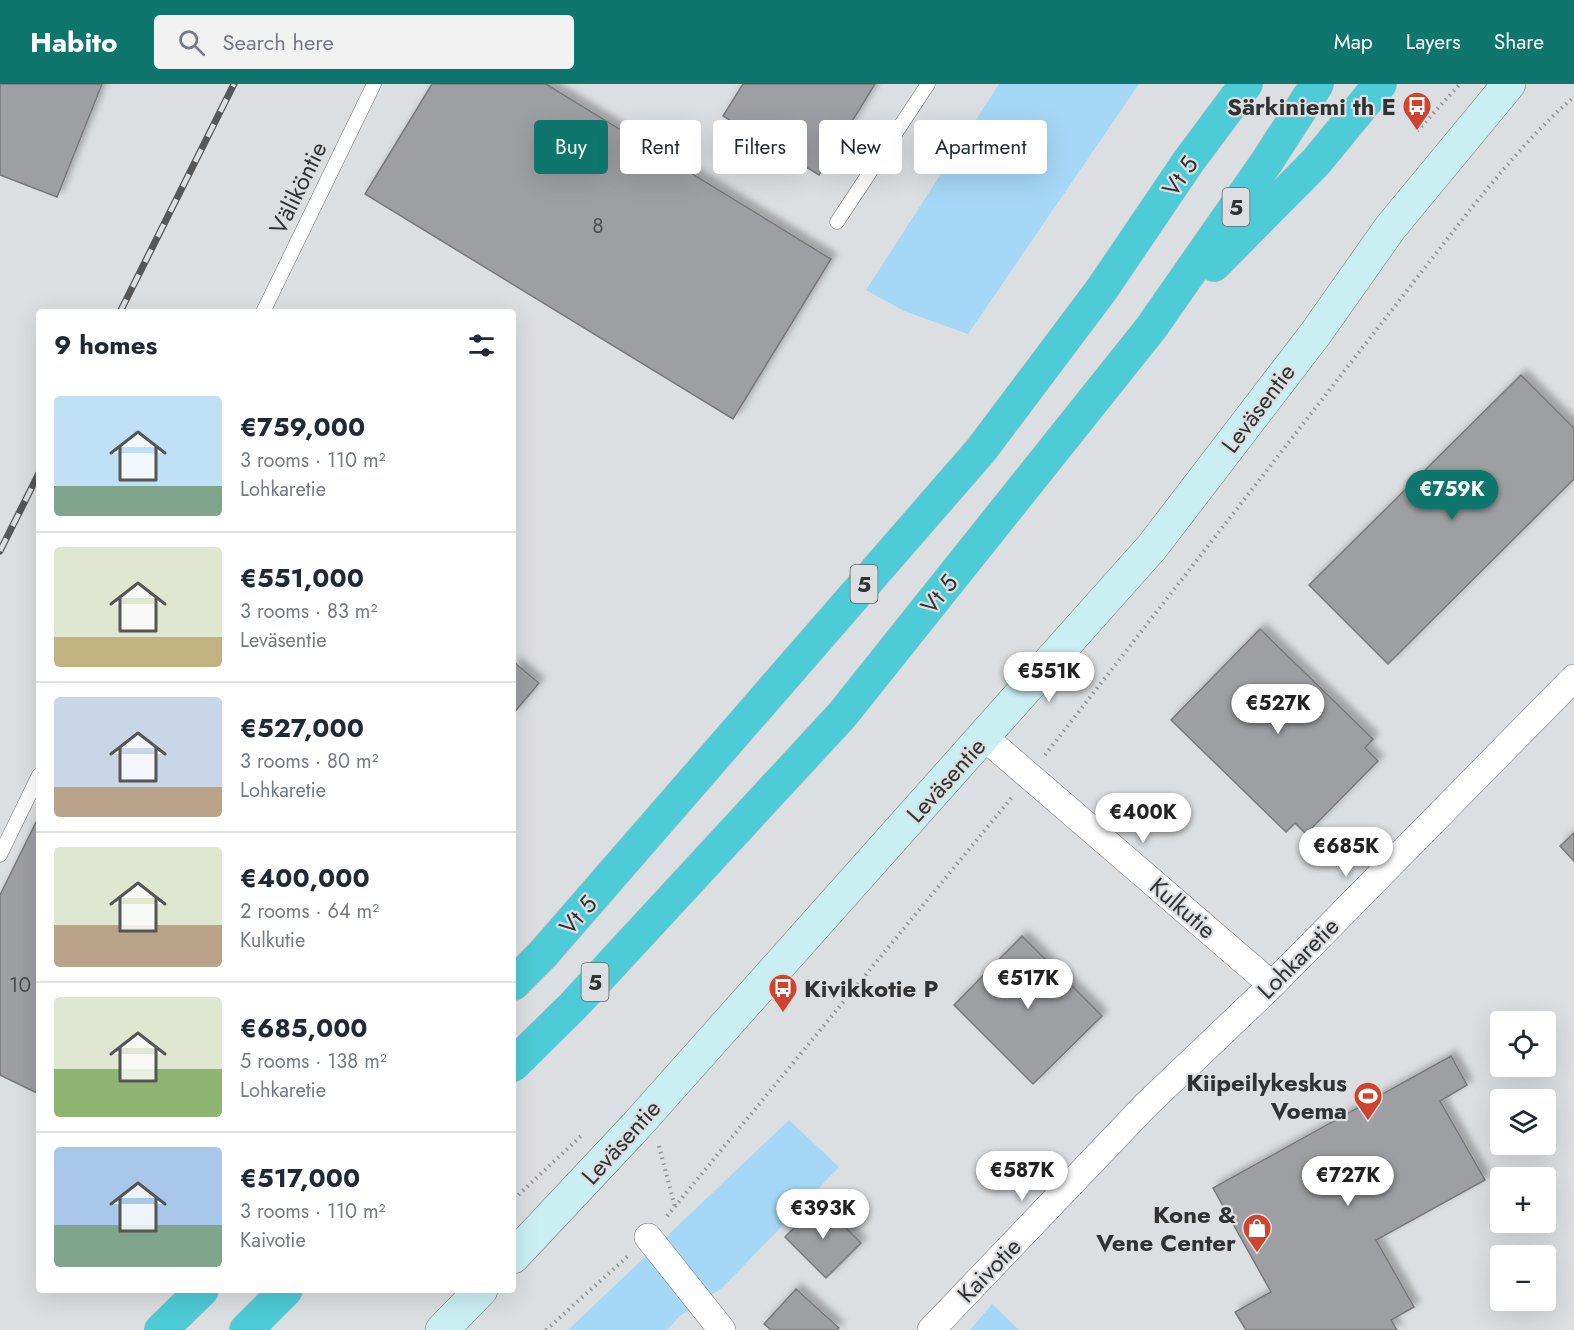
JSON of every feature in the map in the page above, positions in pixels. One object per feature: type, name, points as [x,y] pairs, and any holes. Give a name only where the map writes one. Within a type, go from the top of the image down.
[{"type":"highway","points":[[1188,162],[1229,84]]},
{"type":"highway","name":"Vt 5","points":[[516,981],[543,954],[981,450],[1102,289],[1188,162],[1246,84]]},
{"type":"highway","name":"Vt 5","points":[[516,1062],[573,1006],[842,715],[1151,328],[1266,163],[1317,84]]},
{"type":"highway","points":[[1151,328],[1316,162],[1380,84]]},
{"type":"highway","points":[[161,1330],[199,1293]]},
{"type":"highway","points":[[246,1330],[283,1293]]},
{"type":"main road","name":"Leväsentie","points":[[516,1254],[605,1161],[1152,548],[1316,333],[1390,228],[1509,84]]},
{"type":"main road","points":[[442,1330],[478,1293]]},
{"type":"street","name":"Lohkaretie","points":[[1146,1105],[1272,985],[1574,678]]},
{"type":"street","name":"Kulkutie","points":[[984,737],[1272,985]]},
{"type":"street","name":"Kaivotie","points":[[931,1330],[1146,1105]]},
{"type":"street","points":[[648,1237],[722,1330]]},
{"type":"lane","name":"Väliköntie","points":[[264,309],[374,84]]},
{"type":"lane","points":[[837,222],[928,84]]},
{"type":"lane","points":[[0,855],[36,781]]},
{"type":"path","points":[[1417,131],[1460,84]]},
{"type":"path","points":[[546,1330],[648,1237],[675,1207],[1030,775],[1511,159],[1574,97]]},
{"type":"shaded area","points":[[999,84],[1139,84],[968,334],[904,311],[866,290],[941,174],[1047,174],[1047,120],[976,120]]},
{"type":"shaded area","points":[[789,1120],[839,1167],[723,1287],[680,1316],[667,1330],[568,1330]]},
{"type":"shaded area","points":[[992,1304],[1019,1330],[970,1330]]},
{"type":"building","points":[[0,84],[102,84],[57,197],[0,175]]},
{"type":"building","points":[[432,84],[546,84],[605,120],[534,120],[534,174],[608,174],[608,122],[620,129],[620,174],[693,174],[831,259],[733,419],[365,194]]},
{"type":"building","points":[[743,84],[875,84],[853,120],[819,120],[819,175],[807,168],[807,120],[730,120],[723,116]]},
{"type":"building","points":[[1521,375],[1574,428],[1574,479],[1388,664],[1309,585]]},
{"type":"building","points":[[1260,629],[1373,739],[1365,748],[1378,761],[1306,834],[1295,823],[1286,832],[1171,720]]},
{"type":"building","points":[[516,664],[539,683],[516,710]]},
{"type":"building","points":[[36,822],[36,1093],[0,1075],[0,895]]},
{"type":"building","points":[[1574,833],[1574,861],[1560,846]]},
{"type":"building","points":[[1022,936],[1102,1016],[1033,1084],[954,1005]]},
{"type":"building","points":[[1451,1056],[1467,1085],[1440,1101],[1485,1180],[1376,1240],[1414,1307],[1391,1320],[1397,1330],[1246,1330],[1235,1312],[1271,1292],[1213,1188]]},
{"type":"building","points":[[820,1202],[861,1243],[826,1278],[785,1237]]},
{"type":"building","points":[[796,1289],[839,1328],[837,1330],[771,1330],[764,1324]]},
{"type":"railway","points":[[122,309],[234,84]]},
{"type":"railway","points":[[0,551],[36,479]]},
{"type":"place","name":"Särkiniemi th E","points":[[1417,132]]},
{"type":"place","name":"Kivikkotie P","points":[[783,1014]]},
{"type":"place","name":"Kiipeilykeskus Voema","points":[[1368,1122]]},
{"type":"place","name":"Kone & Vene Center","points":[[1257,1254]]}]
